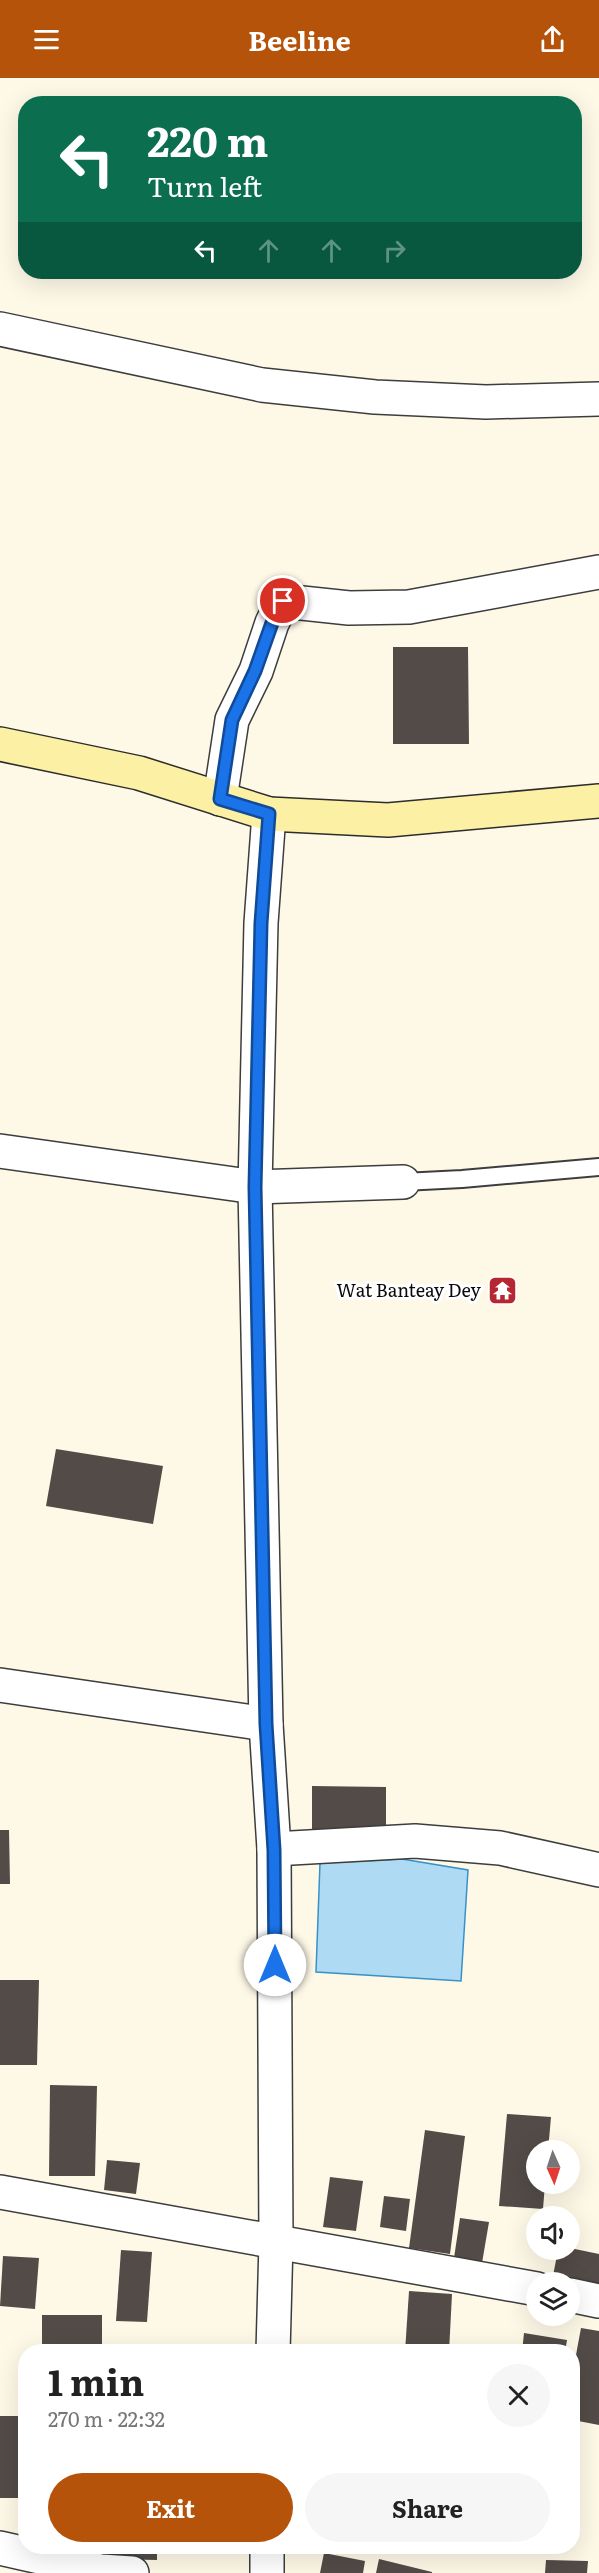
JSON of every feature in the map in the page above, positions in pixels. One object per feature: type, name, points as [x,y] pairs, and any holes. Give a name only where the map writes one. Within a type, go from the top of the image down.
[{"type":"street","points":[[0,329],[262,386],[386,398],[486,402],[599,399]]},
{"type":"street","points":[[220,799],[232,720],[255,671],[272,623],[283,601],[349,608],[409,607],[599,572]]},
{"type":"street","points":[[0,744],[139,773],[269,814],[388,820],[599,801]]},
{"type":"street","points":[[269,814],[261,923],[255,1187],[266,1724],[274,1850],[276,2242],[273,2344]]},
{"type":"street","points":[[0,1151],[255,1187],[403,1182]]},
{"type":"street","points":[[0,1684],[266,1724]]},
{"type":"street","points":[[274,1850],[415,1842],[500,1848],[599,1870]]},
{"type":"street","points":[[0,2192],[526,2287]]},
{"type":"street","points":[[580,2297],[599,2301]]},
{"type":"street","points":[[0,2548],[18,2552]]},
{"type":"street","points":[[26,2554],[101,2571],[132,2573]]},
{"type":"street","points":[[267,2554],[267,2573]]},
{"type":"lane","points":[[403,1182],[599,1167]]},
{"type":"water","points":[[402,1859],[468,1870],[461,1981],[316,1972],[320,1863]]},
{"type":"building","points":[[393,647],[468,647],[469,744],[393,744]]},
{"type":"building","points":[[56,1449],[163,1466],[153,1524],[46,1506]]},
{"type":"building","points":[[312,1786],[386,1787],[386,1835],[312,1835]]},
{"type":"building","points":[[0,1830],[9,1830],[10,1884],[0,1884]]},
{"type":"building","points":[[0,1980],[39,1980],[37,2065],[0,2065]]},
{"type":"building","points":[[50,2085],[97,2086],[95,2176],[49,2176]]},
{"type":"building","points":[[507,2114],[551,2117],[549,2140],[526,2140],[526,2194],[544,2194],[543,2206],[526,2206],[526,2208],[499,2206]]},
{"type":"building","points":[[425,2130],[465,2136],[450,2254],[409,2248]]},
{"type":"building","points":[[107,2160],[140,2163],[136,2194],[104,2190]]},
{"type":"building","points":[[330,2177],[363,2181],[356,2231],[323,2227]]},
{"type":"building","points":[[384,2196],[410,2199],[406,2231],[380,2227]]},
{"type":"building","points":[[460,2218],[489,2222],[482,2263],[454,2258]]},
{"type":"building","points":[[121,2250],[152,2252],[147,2322],[116,2321]]},
{"type":"building","points":[[580,2250],[599,2254],[599,2290],[580,2286],[580,2272],[554,2272],[556,2260],[580,2260]]},
{"type":"building","points":[[3,2256],[39,2258],[35,2309],[0,2306]]},
{"type":"building","points":[[409,2291],[452,2294],[449,2344],[406,2344]]},
{"type":"building","points":[[42,2315],[102,2315],[102,2344],[42,2344]]},
{"type":"building","points":[[581,2328],[599,2331],[599,2425],[580,2421],[580,2344],[578,2344]]},
{"type":"building","points":[[524,2333],[567,2340],[566,2344],[523,2344]]},
{"type":"building","points":[[0,2416],[18,2416],[18,2498],[0,2498]]},
{"type":"building","points":[[107,2554],[157,2554],[157,2560],[107,2559]]},
{"type":"building","points":[[324,2554],[365,2561],[363,2573],[320,2573]]},
{"type":"building","points":[[379,2559],[432,2572],[432,2573],[376,2573]]},
{"type":"building","points":[[546,2560],[588,2561],[587,2573],[545,2573]]},
{"type":"place","name":"Wat Banteay Dey","points":[[502,1291]]},
{"type":"route","points":[[275,1965],[274,1850],[266,1724],[255,1187],[261,923],[269,814],[220,799],[232,720],[255,671],[272,623],[283,601]]}]
